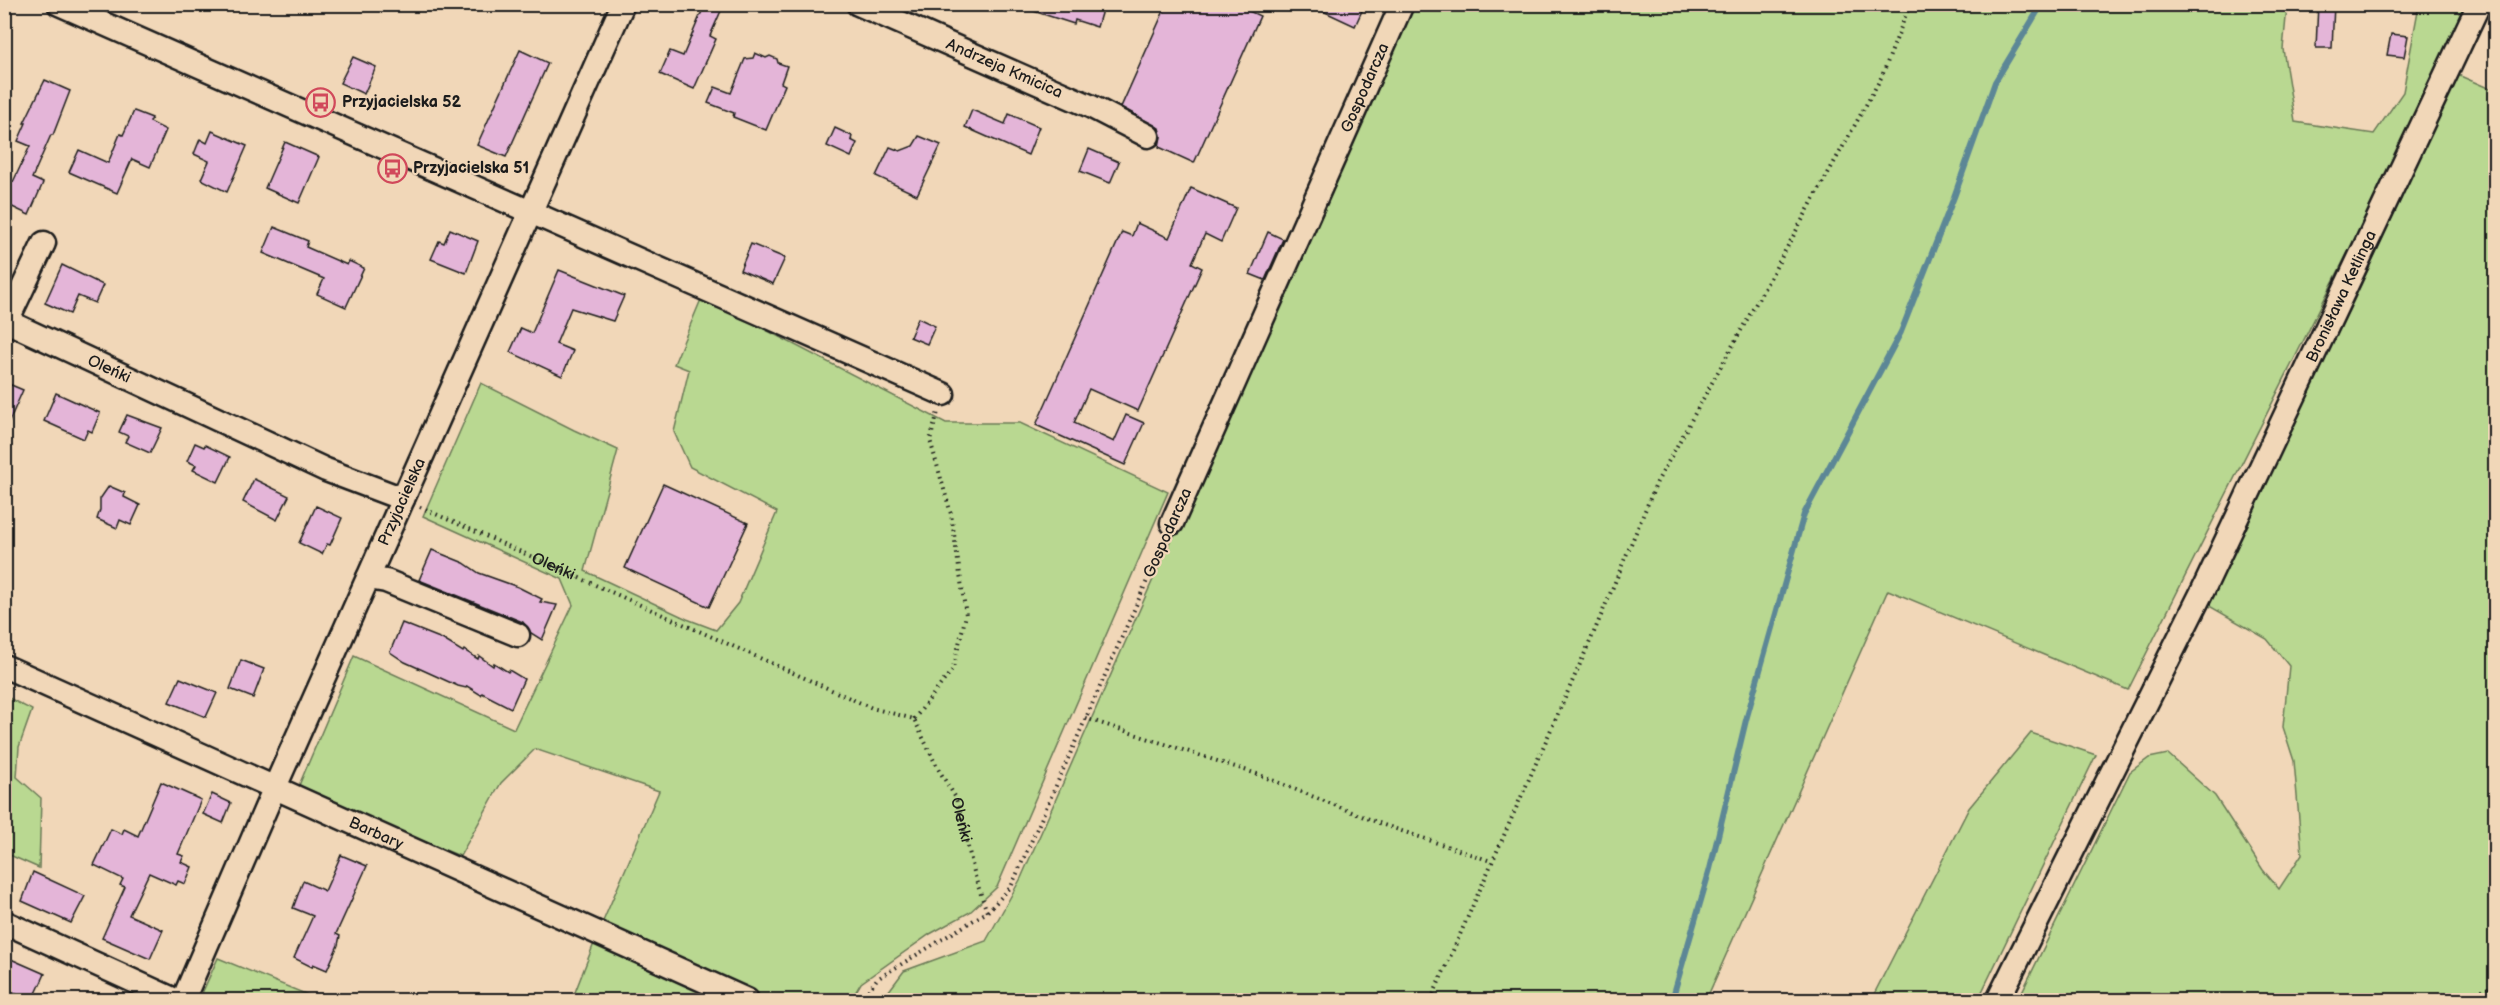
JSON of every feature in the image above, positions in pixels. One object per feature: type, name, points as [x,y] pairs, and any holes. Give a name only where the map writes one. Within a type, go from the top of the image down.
[{"type":"street","points":[[59,4],[943,394]]},
{"type":"street","name":"Przyjacielska","points":[[183,1000],[275,787],[623,4]]},
{"type":"street","name":"Andrzeja Kmicica","points":[[858,4],[1090,106],[1148,136]]},
{"type":"street","name":"Gospodarcza","points":[[1172,523],[1402,4]]},
{"type":"street","name":"Bronisława Ketlinga","points":[[1998,1000],[2204,590],[2479,4]]},
{"type":"street","points":[[6,321],[44,243]]},
{"type":"street","name":"Oleńki","points":[[6,321],[326,470],[403,499]]},
{"type":"street","points":[[368,578],[386,581],[518,635]]},
{"type":"street","name":"Barbary","points":[[4,666],[747,1000]]},
{"type":"street","points":[[4,922],[175,1000]]},
{"type":"path","points":[[1431,1000],[1592,637],[1657,482],[1882,76],[1910,4]]},
{"type":"path","points":[[914,719],[952,669],[966,615],[951,514],[930,441],[943,394]]},
{"type":"path","name":"Oleńki","points":[[403,499],[872,708],[914,719],[937,767],[956,798],[976,880],[987,912]]},
{"type":"path","name":"Gospodarcza","points":[[861,1000],[877,979],[987,912],[1011,886],[1172,523]]},
{"type":"path","points":[[1085,718],[1257,774],[1384,825],[1491,861]]},
{"type":"path","points":[[2461,1000],[2462,997],[2496,985]]},
{"type":"green space","points":[[1407,5],[2290,5],[2287,7],[2283,49],[2295,122],[2374,134],[2403,92],[2419,5],[2472,5],[2128,690],[1888,590],[1706,1000],[882,1000],[904,971],[986,941],[1021,878]]},
{"type":"green space","points":[[2458,75],[2495,91],[2495,1000],[2018,1000],[2130,772],[2149,758],[2168,754],[2215,796],[2263,870],[2279,889],[2302,854],[2294,761],[2283,727],[2289,666],[2267,639],[2204,603],[2354,300]]},
{"type":"green space","points":[[702,297],[946,423],[1020,423],[1168,492],[997,887],[970,912],[930,934],[861,983],[851,1000],[572,1000],[659,791],[535,749],[501,783],[460,856],[297,790],[354,656],[514,729],[573,605],[562,579],[423,516],[481,383],[618,450],[585,571],[687,619],[716,630],[738,603],[777,512],[690,467],[674,432],[689,370],[674,364]]},
{"type":"green space","points":[[5,696],[32,710],[19,747],[17,777],[41,798],[39,868],[5,853]]},
{"type":"green space","points":[[2031,733],[2096,755],[1978,1000],[1871,1000],[1969,808]]},
{"type":"green space","points":[[218,958],[320,1000],[199,1000]]},
{"type":"building","points":[[705,4],[724,4],[710,36],[716,39],[694,89],[660,74],[670,51],[683,56]]},
{"type":"building","points":[[1025,4],[1096,4],[1095,8],[1102,10],[1097,27],[1075,20],[1074,24],[1024,8]]},
{"type":"building","points":[[1167,4],[1234,4],[1260,16],[1194,163],[1159,147],[1161,136],[1159,128],[1121,107]]},
{"type":"building","points":[[1308,4],[1365,4],[1355,26]]},
{"type":"building","points":[[2318,4],[2334,4],[2332,48],[2316,48]]},
{"type":"building","points":[[2391,34],[2408,36],[2404,57],[2387,55]]},
{"type":"building","points":[[520,50],[548,63],[506,157],[477,145]]},
{"type":"building","points":[[755,53],[766,58],[770,56],[777,59],[778,63],[787,66],[781,83],[785,85],[766,130],[733,117],[734,113],[708,103],[715,87],[731,93],[745,59],[753,58]]},
{"type":"building","points":[[353,57],[376,67],[364,94],[340,83]]},
{"type":"building","points":[[45,80],[70,91],[53,135],[32,178],[43,183],[29,215],[4,203],[4,193],[10,180],[13,182],[30,146],[18,141]]},
{"type":"building","points":[[972,110],[1005,124],[1009,114],[1039,127],[1028,155],[965,127]]},
{"type":"building","points":[[134,111],[152,118],[150,122],[166,130],[150,167],[132,159],[117,193],[69,172],[79,150],[108,163],[120,134],[123,135]]},
{"type":"building","points":[[835,128],[852,136],[851,140],[857,143],[851,157],[827,146]]},
{"type":"building","points":[[212,131],[247,146],[227,192],[201,179],[209,161],[194,154],[200,139],[207,143]]},
{"type":"building","points":[[919,136],[941,145],[917,195],[876,176],[890,147],[900,151],[913,146]]},
{"type":"building","points":[[285,142],[319,157],[299,203],[265,188]]},
{"type":"building","points":[[1089,149],[1119,162],[1110,183],[1080,171]]},
{"type":"building","points":[[1191,188],[1236,208],[1221,242],[1205,234],[1192,263],[1202,268],[1138,411],[1089,389],[1074,423],[1114,442],[1126,415],[1144,423],[1125,465],[1036,425],[1122,232],[1132,236],[1137,223],[1169,238]]},
{"type":"building","points":[[274,227],[308,241],[306,247],[347,265],[349,261],[364,268],[346,307],[317,294],[324,279],[263,253]]},
{"type":"building","points":[[450,229],[478,241],[466,273],[431,259],[439,241],[444,243]]},
{"type":"building","points":[[1268,232],[1283,239],[1265,280],[1250,274]]},
{"type":"building","points":[[751,244],[785,258],[773,284],[740,270]]},
{"type":"building","points":[[62,265],[103,285],[95,303],[78,296],[70,314],[45,303]]},
{"type":"building","points":[[559,270],[624,296],[613,321],[571,308],[556,344],[573,351],[562,376],[510,352],[521,328],[532,333]]},
{"type":"building","points":[[918,318],[935,326],[927,344],[910,337]]},
{"type":"building","points":[[4,382],[23,390],[4,433]]},
{"type":"building","points":[[56,393],[100,413],[92,432],[88,430],[84,439],[44,421]]},
{"type":"building","points":[[127,415],[162,428],[150,453],[125,442],[128,436],[119,432]]},
{"type":"building","points":[[195,443],[204,447],[205,445],[230,457],[218,482],[193,470],[196,465],[187,461]]},
{"type":"building","points":[[254,479],[289,496],[277,520],[243,502]]},
{"type":"building","points":[[663,484],[748,523],[709,607],[625,568]]},
{"type":"building","points":[[109,486],[125,493],[124,497],[140,505],[131,525],[120,520],[117,528],[97,519],[100,499]]},
{"type":"building","points":[[316,506],[342,518],[330,545],[327,544],[322,554],[299,543]]},
{"type":"building","points":[[432,550],[464,563],[479,573],[518,587],[542,599],[540,602],[557,605],[542,640],[531,633],[523,622],[419,580]]},
{"type":"building","points":[[402,623],[442,639],[463,652],[464,650],[478,659],[479,656],[493,666],[494,663],[524,679],[511,708],[467,686],[466,688],[458,686],[405,662],[390,652]]},
{"type":"building","points":[[241,660],[264,669],[253,698],[230,689]]},
{"type":"building","points":[[180,678],[217,693],[206,717],[169,702]]},
{"type":"building","points":[[161,782],[201,800],[178,854],[184,856],[181,862],[192,867],[185,884],[178,881],[176,885],[149,873],[129,915],[163,930],[150,959],[102,938],[125,887],[120,885],[123,879],[94,865],[111,829],[122,834],[124,829],[138,836]]},
{"type":"building","points":[[212,794],[231,803],[223,823],[203,814]]},
{"type":"building","points":[[341,855],[367,866],[336,934],[340,936],[338,945],[327,970],[313,964],[312,967],[294,958],[313,916],[293,908],[303,881],[325,891]]},
{"type":"building","points":[[33,872],[85,896],[71,923],[22,901]]},
{"type":"building","points":[[4,956],[45,974],[33,1000],[4,990]]},
{"type":"waterway","points":[[1672,1000],[1710,869],[1746,720],[1804,514],[1901,332],[1954,197],[1995,82],[2042,4]]},
{"type":"place","name":"Przyjacielska 52","points":[[321,102]]},
{"type":"place","name":"Przyjacielska 51","points":[[392,168]]}]
